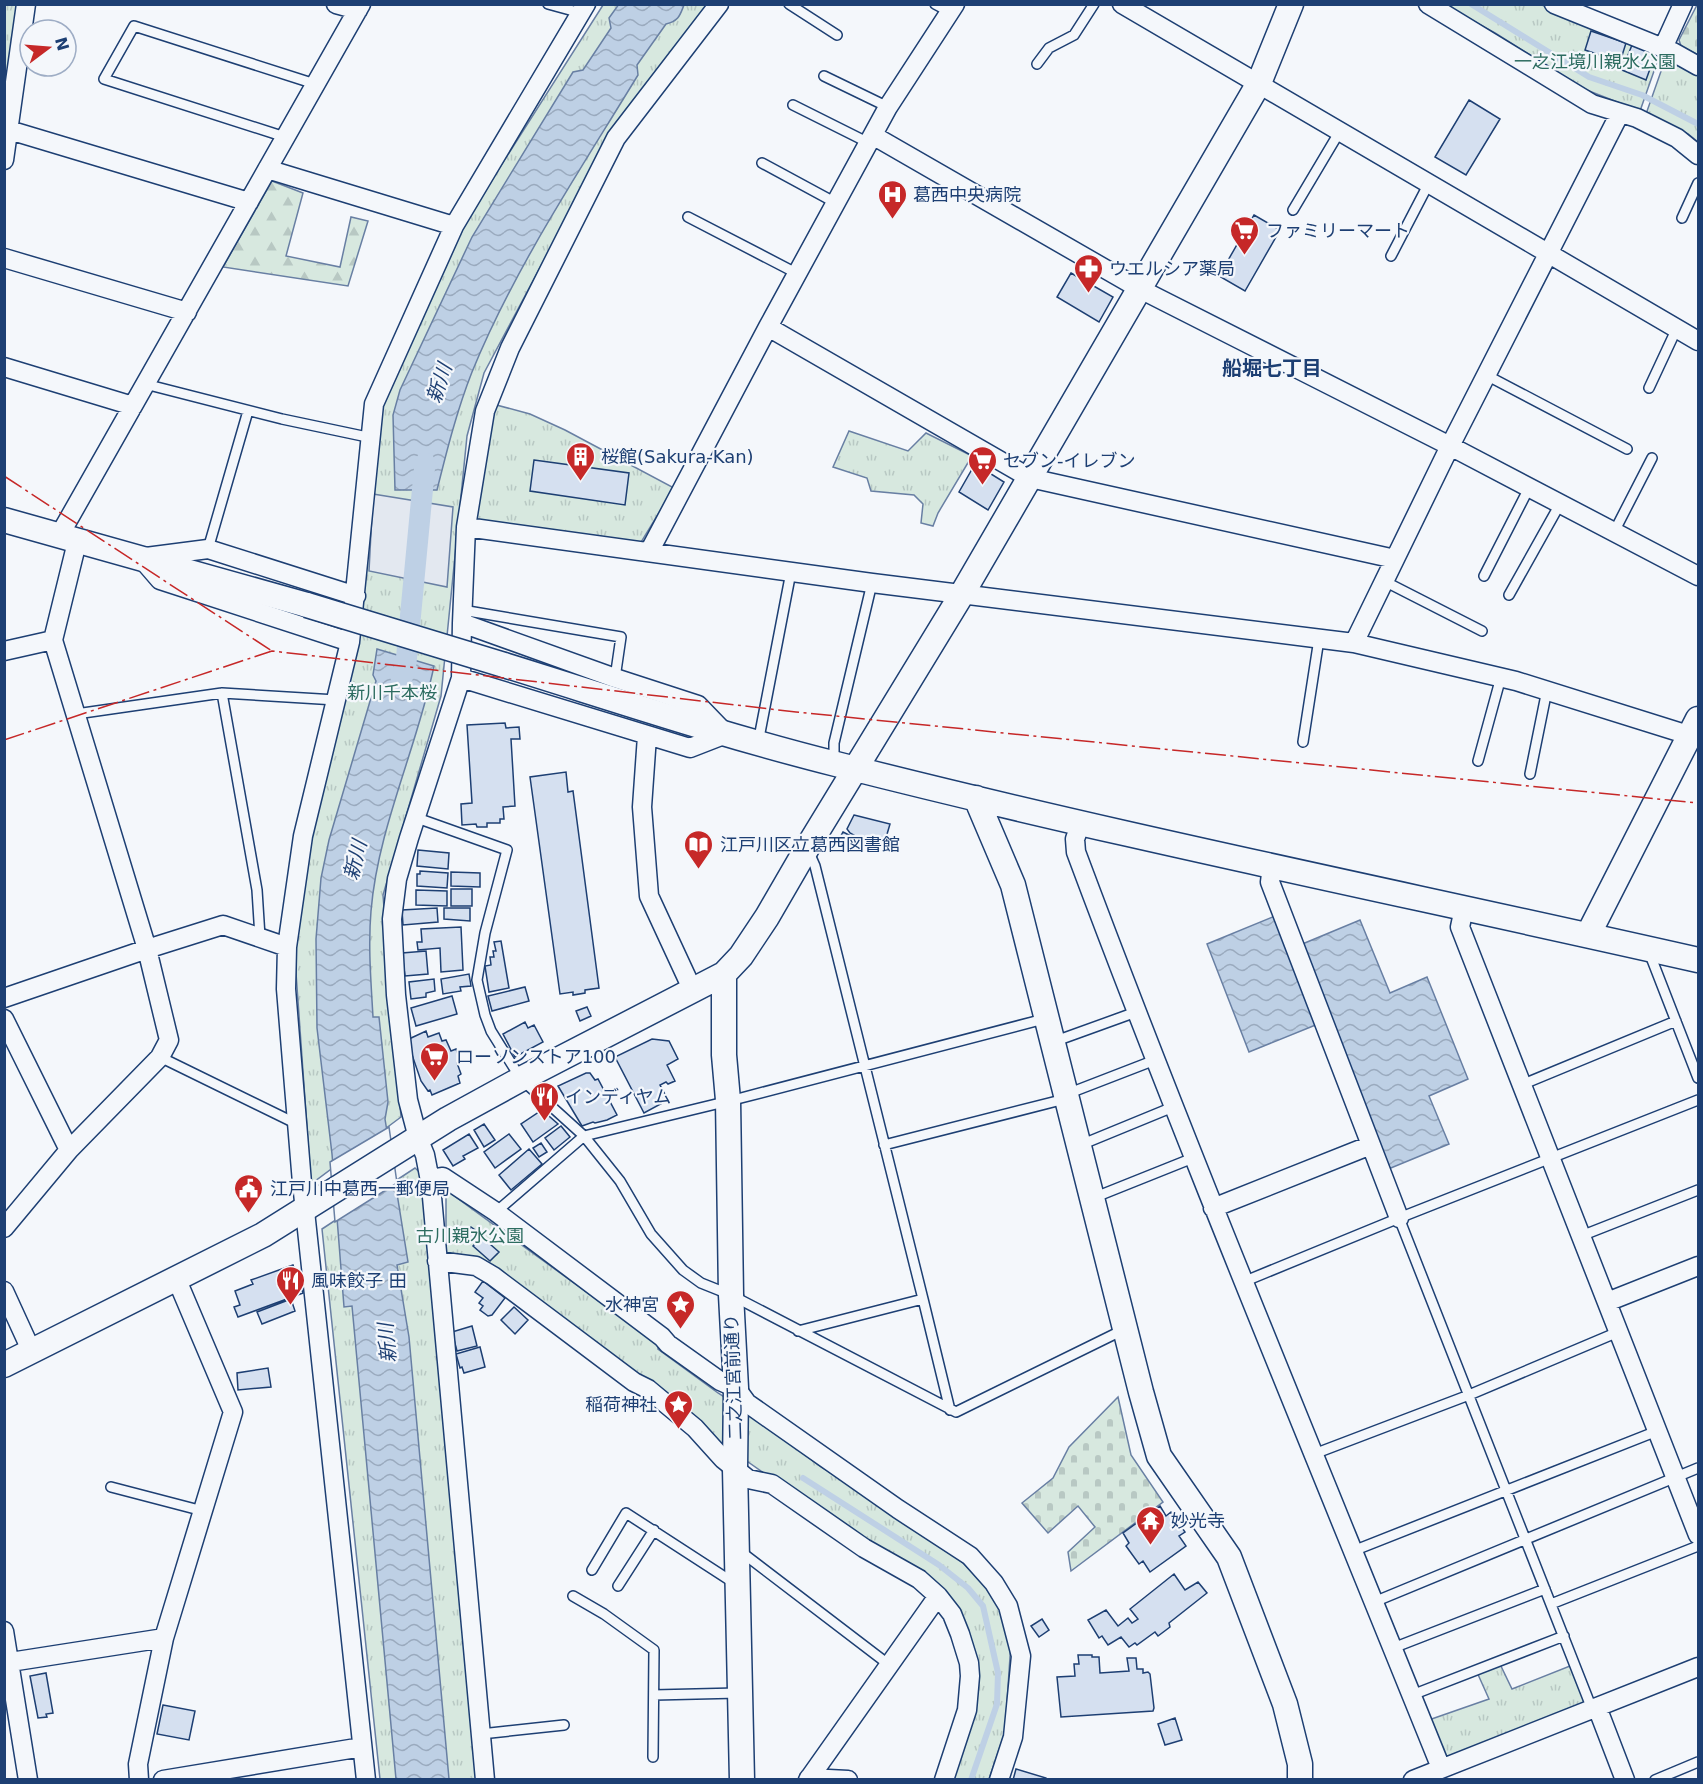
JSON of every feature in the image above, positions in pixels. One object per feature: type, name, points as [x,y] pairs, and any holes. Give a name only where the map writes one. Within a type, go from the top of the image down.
[{"type":"street","points":[[4,160],[26,4]]},
{"type":"street","points":[[4,1228],[69,1150],[160,1057],[169,1040],[147,949],[53,640],[68,539],[145,384],[359,7],[336,4]]},
{"type":"street","points":[[485,1779],[430,1179],[425,1155],[412,1141],[396,995],[392,919],[397,879],[461,678],[466,527],[485,411],[491,393],[510,348],[616,138],[719,4]]},
{"type":"street","points":[[1122,4],[1698,341]]},
{"type":"street","points":[[4,1365],[263,1235],[412,1141],[521,1079],[724,974],[741,956],[767,917],[807,848],[845,766],[962,594],[1030,478],[1259,83],[1291,4]]},
{"type":"street","points":[[1428,4],[1592,104],[1637,118],[1677,138],[1698,156]]},
{"type":"street","points":[[1554,4],[1663,48],[1698,66]]},
{"type":"street","points":[[1663,48],[1683,4]]},
{"type":"street","points":[[649,552],[888,107],[947,7]]},
{"type":"street","points":[[366,1779],[311,1205],[297,1124],[286,989],[286,947],[303,836],[350,642],[374,404],[454,226],[583,9]]},
{"type":"street","points":[[1354,643],[1450,446],[1620,113]]},
{"type":"street","points":[[9,130],[249,202]]},
{"type":"street","points":[[872,140],[1140,289],[1450,446],[1698,576]]},
{"type":"street","points":[[267,169],[454,226]]},
{"type":"street","points":[[4,258],[187,312]]},
{"type":"street","points":[[768,327],[1030,478],[1395,559]]},
{"type":"street","points":[[4,367],[133,406]]},
{"type":"street","points":[[4,520],[306,605],[726,734],[845,766],[1272,866],[1698,960]]},
{"type":"street","points":[[466,527],[872,583],[1354,643],[1501,677],[1696,730],[1588,935]]},
{"type":"street","points":[[141,558],[208,549],[356,596]]},
{"type":"street","points":[[141,558],[160,580],[350,642]]},
{"type":"street","points":[[462,617],[615,678],[698,705],[726,734]]},
{"type":"street","points":[[4,651],[53,640]]},
{"type":"street","points":[[461,678],[690,748],[726,734]]},
{"type":"street","points":[[647,736],[642,807],[649,896],[693,991]]},
{"type":"street","points":[[976,798],[1013,885],[1159,1456],[1229,1557],[1285,1704],[1299,1764],[1300,1779]]},
{"type":"street","points":[[1081,822],[1075,839],[1077,852],[1136,1012],[1213,1208],[1412,1695],[1440,1773]]},
{"type":"street","points":[[1272,866],[1270,882],[1399,1218]]},
{"type":"street","points":[[1464,909],[1460,927],[1698,1535]]},
{"type":"street","points":[[4,999],[223,925],[286,947]]},
{"type":"street","name":"二之江宮前通り","points":[[724,974],[724,1054],[728,1100],[731,1295],[736,1388],[735,1469],[742,1779]]},
{"type":"street","points":[[4,1019],[69,1150]]},
{"type":"street","points":[[1213,1208],[1371,1145]]},
{"type":"street","points":[[430,1179],[443,1177],[496,1212],[662,1337],[668,1344],[720,1381],[736,1388],[747,1403],[970,1556],[994,1583],[1008,1606],[1021,1656],[1013,1737],[999,1779]]},
{"type":"street","points":[[437,1261],[476,1266],[493,1276],[634,1382],[648,1389],[695,1428],[735,1469],[748,1479],[772,1484],[864,1548],[919,1579],[938,1596],[952,1614],[969,1663],[970,1676],[967,1710],[944,1779]]},
{"type":"street","points":[[1607,1302],[1698,1266]]},
{"type":"street","points":[[139,1779],[138,1764],[164,1638],[233,1412],[177,1280]]},
{"type":"street","points":[[4,1291],[31,1350]]},
{"type":"street","points":[[808,1779],[938,1596]]},
{"type":"street","points":[[4,1631],[7,1662],[28,1779]]},
{"type":"street","points":[[7,1662],[164,1638]]},
{"type":"street","points":[[1413,1779],[1440,1773],[1698,1667]]},
{"type":"street","points":[[1595,1708],[1625,1779]]},
{"type":"street","points":[[163,1779],[363,1747]]},
{"type":"street","points":[[808,1779],[848,1779]]},
{"type":"lane","points":[[548,4],[583,9]]},
{"type":"lane","points":[[789,4],[837,35]]},
{"type":"lane","points":[[1037,64],[1049,48],[1074,35],[1094,4]]},
{"type":"lane","points":[[285,137],[104,79],[134,26],[315,84]]},
{"type":"lane","points":[[824,76],[888,107]]},
{"type":"lane","points":[[794,105],[872,140]]},
{"type":"lane","points":[[1293,210],[1340,130]]},
{"type":"lane","points":[[762,163],[836,203]]},
{"type":"lane","points":[[1391,256],[1429,183]]},
{"type":"lane","points":[[1682,218],[1698,183]]},
{"type":"lane","points":[[688,217],[798,274]]},
{"type":"lane","points":[[1649,388],[1677,328]]},
{"type":"lane","points":[[1486,375],[1627,449]]},
{"type":"lane","points":[[145,384],[248,411],[372,438]]},
{"type":"lane","points":[[208,549],[248,411]]},
{"type":"lane","points":[[1614,532],[1652,458]]},
{"type":"lane","points":[[1484,576],[1529,488]]},
{"type":"lane","points":[[1509,595],[1560,504]]},
{"type":"lane","points":[[758,743],[791,572]]},
{"type":"lane","points":[[1384,580],[1482,631]]},
{"type":"lane","points":[[845,766],[834,743],[872,583]]},
{"type":"lane","points":[[462,617],[621,637],[615,678]]},
{"type":"lane","points":[[1303,742],[1319,639]]},
{"type":"lane","points":[[1478,761],[1501,677]]},
{"type":"lane","points":[[1530,774],[1547,690]]},
{"type":"lane","points":[[76,714],[222,693],[336,700]]},
{"type":"lane","points":[[222,693],[257,890],[260,937]]},
{"type":"lane","points":[[417,818],[507,850],[485,933],[477,980],[491,1031],[521,1079],[585,1136],[620,1181],[651,1234],[683,1270],[701,1283],[731,1295],[956,1412],[1125,1329]]},
{"type":"lane","points":[[807,848],[815,866],[950,1410]]},
{"type":"lane","points":[[1647,948],[1698,1078]]},
{"type":"lane","points":[[1053,1042],[1136,1012]]},
{"type":"lane","points":[[496,1212],[585,1136],[1047,1018]]},
{"type":"lane","points":[[1521,1085],[1676,1021]]},
{"type":"lane","points":[[160,1057],[297,1124]]},
{"type":"lane","points":[[884,1145],[1067,1096],[1155,1060]]},
{"type":"lane","points":[[1243,1282],[1698,1100]]},
{"type":"lane","points":[[1078,1146],[1173,1107]]},
{"type":"lane","points":[[1093,1198],[1193,1158]]},
{"type":"lane","points":[[1581,1236],[1698,1190]]},
{"type":"lane","points":[[1399,1218],[1545,1589],[1595,1708]]},
{"type":"lane","points":[[798,1331],[923,1299]]},
{"type":"lane","points":[[1314,1454],[1469,1395],[1618,1332]]},
{"type":"lane","points":[[1353,1551],[1658,1431]]},
{"type":"lane","points":[[1374,1602],[1698,1468]]},
{"type":"lane","points":[[111,1487],[203,1511]]},
{"type":"lane","points":[[592,1570],[626,1513],[739,1586]]},
{"type":"lane","points":[[618,1586],[654,1530]]},
{"type":"lane","points":[[1551,1604],[1698,1546]]},
{"type":"lane","points":[[738,1550],[888,1664]]},
{"type":"lane","points":[[1393,1648],[1545,1589]]},
{"type":"lane","points":[[573,1596],[604,1614],[654,1650],[653,1757]]},
{"type":"lane","points":[[1412,1695],[1564,1636]]},
{"type":"lane","points":[[654,1695],[740,1693]]},
{"type":"lane","points":[[481,1734],[564,1725]]},
{"type":"lane","points":[[1655,1779],[1698,1762]]},
{"type":"green space","points":[[5,5],[17,5],[5,95]]},
{"type":"green space","name":"新川千本桜","points":[[603,5],[709,5],[610,136],[484,373],[467,436],[441,696],[383,895],[401,1117],[311,1184],[294,945],[380,402],[462,227]]},
{"type":"green space","name":"一之江境川親水公園","points":[[1444,5],[1542,5],[1660,54],[1640,111],[1584,89],[1495,33]]},
{"type":"green space","points":[[1697,5],[1698,55],[1681,46],[1679,40]]},
{"type":"green space","name":"一之江境川親水公園","points":[[1666,57],[1698,75],[1698,142],[1688,134],[1646,114]]},
{"type":"green space","points":[[272,181],[303,193],[286,256],[340,267],[351,217],[368,221],[348,286],[223,267]]},
{"type":"green space","points":[[489,403],[530,414],[565,430],[674,488],[640,544],[471,523]]},
{"type":"green space","points":[[849,431],[908,451],[926,433],[972,456],[938,513],[933,526],[921,523],[923,504],[914,495],[871,491],[867,478],[833,467]]},
{"type":"green space","points":[[415,1168],[427,1179],[479,1779],[380,1779],[322,1229]]},
{"type":"green space","name":"古川親水公園","points":[[446,1190],[658,1344],[658,1349],[821,1467],[895,1512],[963,1563],[987,1588],[1001,1612],[1011,1642],[1005,1732],[989,1779],[953,1779],[972,1718],[951,1604],[701,1429],[446,1255]]},
{"type":"green space","points":[[1118,1397],[1131,1455],[1163,1502],[1071,1571],[1068,1552],[1095,1527],[1078,1506],[1048,1533],[1022,1503],[1053,1478],[1069,1447]]},
{"type":"green space","points":[[1499,1662],[1512,1689],[1575,1664],[1592,1709],[1441,1768],[1423,1722],[1489,1699],[1476,1670]]},
{"type":"shaded area","points":[[373,494],[453,507],[447,587],[369,571]]},
{"type":"water","points":[[619,4],[684,5],[678,17],[666,24],[637,65],[638,75],[549,220],[508,295],[472,372],[437,490],[395,490],[393,415],[400,390],[472,237],[573,72],[583,70],[611,28],[609,18]]},
{"type":"water","points":[[377,649],[434,666],[427,697],[381,849],[371,911],[370,951],[373,1017],[379,1017],[388,1102],[385,1119],[408,1262],[397,1265],[409,1337],[449,1779],[396,1779],[352,1306],[344,1307],[332,1154],[317,1028],[316,939],[321,878],[329,840],[376,681],[373,675]]},
{"type":"water","points":[[1275,916],[1318,1024],[1249,1052],[1207,944]]},
{"type":"water","points":[[1360,920],[1390,993],[1427,977],[1468,1079],[1429,1096],[1449,1144],[1386,1170],[1300,945]]},
{"type":"pier","points":[[389,1127],[397,1183],[335,1222],[330,1162]]},
{"type":"building","points":[[1591,31],[1626,43],[1620,62],[1585,50]]},
{"type":"building","points":[[1632,45],[1655,55],[1646,80],[1622,70]]},
{"type":"building","points":[[1469,100],[1500,119],[1466,175],[1435,157]]},
{"type":"building","points":[[1254,215],[1280,230],[1245,291],[1219,276]]},
{"type":"building","points":[[1071,273],[1113,297],[1099,322],[1057,297]]},
{"type":"building","name":"桜館(Sakura-Kan)","points":[[534,460],[629,473],[625,505],[530,491]]},
{"type":"building","points":[[975,464],[1004,482],[988,510],[959,492]]},
{"type":"building","points":[[505,723],[506,728],[519,727],[520,739],[511,739],[515,806],[503,807],[504,819],[500,819],[500,823],[487,823],[487,827],[477,827],[476,824],[462,825],[461,804],[472,803],[467,725]]},
{"type":"building","points":[[566,772],[568,792],[573,791],[599,988],[573,995],[573,992],[560,994],[530,777]]},
{"type":"building","points":[[854,815],[890,824],[885,841],[869,844],[850,833],[847,829]]},
{"type":"building","points":[[843,832],[863,842],[861,847],[844,849],[836,845]]},
{"type":"building","points":[[418,850],[449,853],[448,869],[417,866]]},
{"type":"building","points":[[420,871],[448,873],[447,888],[417,886],[417,874],[420,874]]},
{"type":"building","points":[[451,872],[480,873],[480,887],[451,886]]},
{"type":"building","points":[[451,889],[472,889],[472,906],[451,906]]},
{"type":"building","points":[[416,890],[447,891],[447,906],[416,905]]},
{"type":"building","points":[[437,908],[438,922],[403,925],[402,910]]},
{"type":"building","points":[[444,908],[470,908],[470,921],[444,919]]},
{"type":"building","points":[[461,927],[463,970],[441,972],[440,948],[418,950],[417,942],[422,942],[421,929]]},
{"type":"building","points":[[501,941],[509,988],[489,992],[485,966],[491,965],[490,957],[494,957],[493,951],[496,951],[494,942]]},
{"type":"building","points":[[426,951],[428,974],[405,976],[402,953]]},
{"type":"building","points":[[469,974],[471,986],[460,987],[461,991],[443,994],[441,979]]},
{"type":"building","points":[[434,979],[435,991],[426,993],[426,997],[411,999],[409,982]]},
{"type":"building","points":[[525,987],[529,1001],[492,1011],[488,996]]},
{"type":"building","points":[[452,996],[457,1014],[416,1026],[411,1008]]},
{"type":"building","points":[[587,1007],[591,1016],[580,1021],[576,1011]]},
{"type":"building","points":[[525,1022],[528,1028],[534,1025],[543,1042],[515,1057],[503,1034]]},
{"type":"building","points":[[426,1031],[428,1037],[439,1033],[442,1041],[446,1040],[451,1051],[456,1049],[460,1060],[457,1063],[461,1074],[458,1076],[460,1083],[432,1095],[421,1081],[409,1046],[411,1045],[409,1039]]},
{"type":"building","points":[[652,1039],[669,1041],[678,1059],[667,1065],[675,1081],[660,1085],[668,1100],[644,1113],[615,1057]]},
{"type":"building","points":[[590,1073],[595,1080],[598,1079],[617,1115],[582,1126],[558,1086]]},
{"type":"building","points":[[542,1110],[558,1124],[533,1142],[521,1124]]},
{"type":"building","points":[[484,1124],[495,1140],[484,1147],[474,1130]]},
{"type":"building","points":[[561,1126],[570,1137],[554,1150],[545,1138]]},
{"type":"building","points":[[469,1134],[478,1148],[463,1156],[465,1159],[453,1166],[443,1150]]},
{"type":"building","points":[[509,1134],[521,1149],[495,1168],[484,1152]]},
{"type":"building","points":[[541,1143],[547,1152],[539,1157],[533,1148]]},
{"type":"building","points":[[529,1149],[542,1164],[511,1190],[499,1175]]},
{"type":"building","points":[[471,1227],[478,1232],[471,1242],[464,1236]]},
{"type":"building","points":[[482,1237],[499,1252],[490,1261],[473,1246]]},
{"type":"building","points":[[293,1265],[303,1293],[238,1317],[234,1307],[240,1305],[235,1291],[253,1284],[251,1280]]},
{"type":"building","points":[[483,1281],[505,1298],[492,1315],[488,1316],[480,1310],[483,1306],[479,1303],[483,1298],[475,1292]]},
{"type":"building","points":[[291,1299],[295,1311],[262,1324],[257,1312]]},
{"type":"building","points":[[514,1307],[528,1320],[515,1334],[501,1320]]},
{"type":"building","points":[[472,1326],[477,1346],[457,1351],[452,1332]]},
{"type":"building","points":[[480,1347],[485,1367],[464,1373],[456,1354]]},
{"type":"building","points":[[268,1368],[271,1387],[238,1390],[237,1373]]},
{"type":"building","points":[[1160,1506],[1166,1516],[1171,1512],[1185,1532],[1179,1536],[1186,1546],[1150,1572],[1143,1561],[1139,1564],[1126,1546],[1129,1543],[1123,1533]]},
{"type":"building","points":[[1174,1574],[1185,1590],[1198,1582],[1207,1593],[1169,1623],[1170,1627],[1158,1636],[1155,1632],[1137,1645],[1135,1643],[1129,1647],[1121,1637],[1108,1645],[1102,1636],[1099,1638],[1088,1620],[1106,1610],[1118,1626],[1128,1618],[1132,1623],[1138,1619],[1130,1609]]},
{"type":"building","points":[[1042,1619],[1049,1630],[1039,1637],[1031,1626]]},
{"type":"building","points":[[1078,1655],[1099,1657],[1100,1673],[1129,1671],[1127,1658],[1136,1658],[1137,1669],[1143,1669],[1143,1673],[1150,1674],[1153,1711],[1061,1717],[1057,1677],[1075,1676],[1074,1664],[1079,1664]]},
{"type":"building","points":[[46,1673],[53,1713],[46,1714],[47,1717],[38,1718],[30,1676]]},
{"type":"building","points":[[163,1705],[195,1711],[189,1740],[157,1734]]},
{"type":"building","points":[[1175,1718],[1182,1740],[1165,1745],[1158,1724]]},
{"type":"building","points":[[1016,1769],[1046,1778],[1046,1780],[1013,1780]]},
{"type":"waterway","points":[[1471,4],[1589,77],[1642,95],[1698,124]]},
{"type":"waterway","name":"新川","points":[[400,686],[406,663],[425,463]]},
{"type":"waterway","points":[[803,1478],[939,1565],[968,1588],[983,1606],[998,1673],[997,1704],[971,1780]]},
{"type":"power","points":[[4,476],[272,651]]},
{"type":"power","points":[[4,740],[272,651],[796,712],[1698,803]]},
{"type":"place","name":"葛西中央病院","points":[[892,220]]},
{"type":"place","name":"ファミリーマート","points":[[1245,256]]},
{"type":"place","name":"ウエルシア薬局","points":[[1088,294]]},
{"type":"place","name":"桜館(Sakura-Kan)","points":[[580,482]]},
{"type":"place","name":"セブン-イレブン","points":[[982,486]]},
{"type":"place","name":"江戸川区立葛西図書館","points":[[699,870]]},
{"type":"place","name":"ローソンストア100","points":[[435,1082]]},
{"type":"place","name":"インディヤム","points":[[544,1122]]},
{"type":"place","name":"江戸川中葛西一郵便局","points":[[249,1214]]},
{"type":"place","name":"風味餃子 田","points":[[290,1306]]},
{"type":"place","name":"水神宮","points":[[680,1330]]},
{"type":"place","name":"稲荷神社","points":[[678,1430]]},
{"type":"place","name":"妙光寺","points":[[1150,1546]]},
{"type":"district","name":"船堀七丁目","points":[[1272,368]]}]
